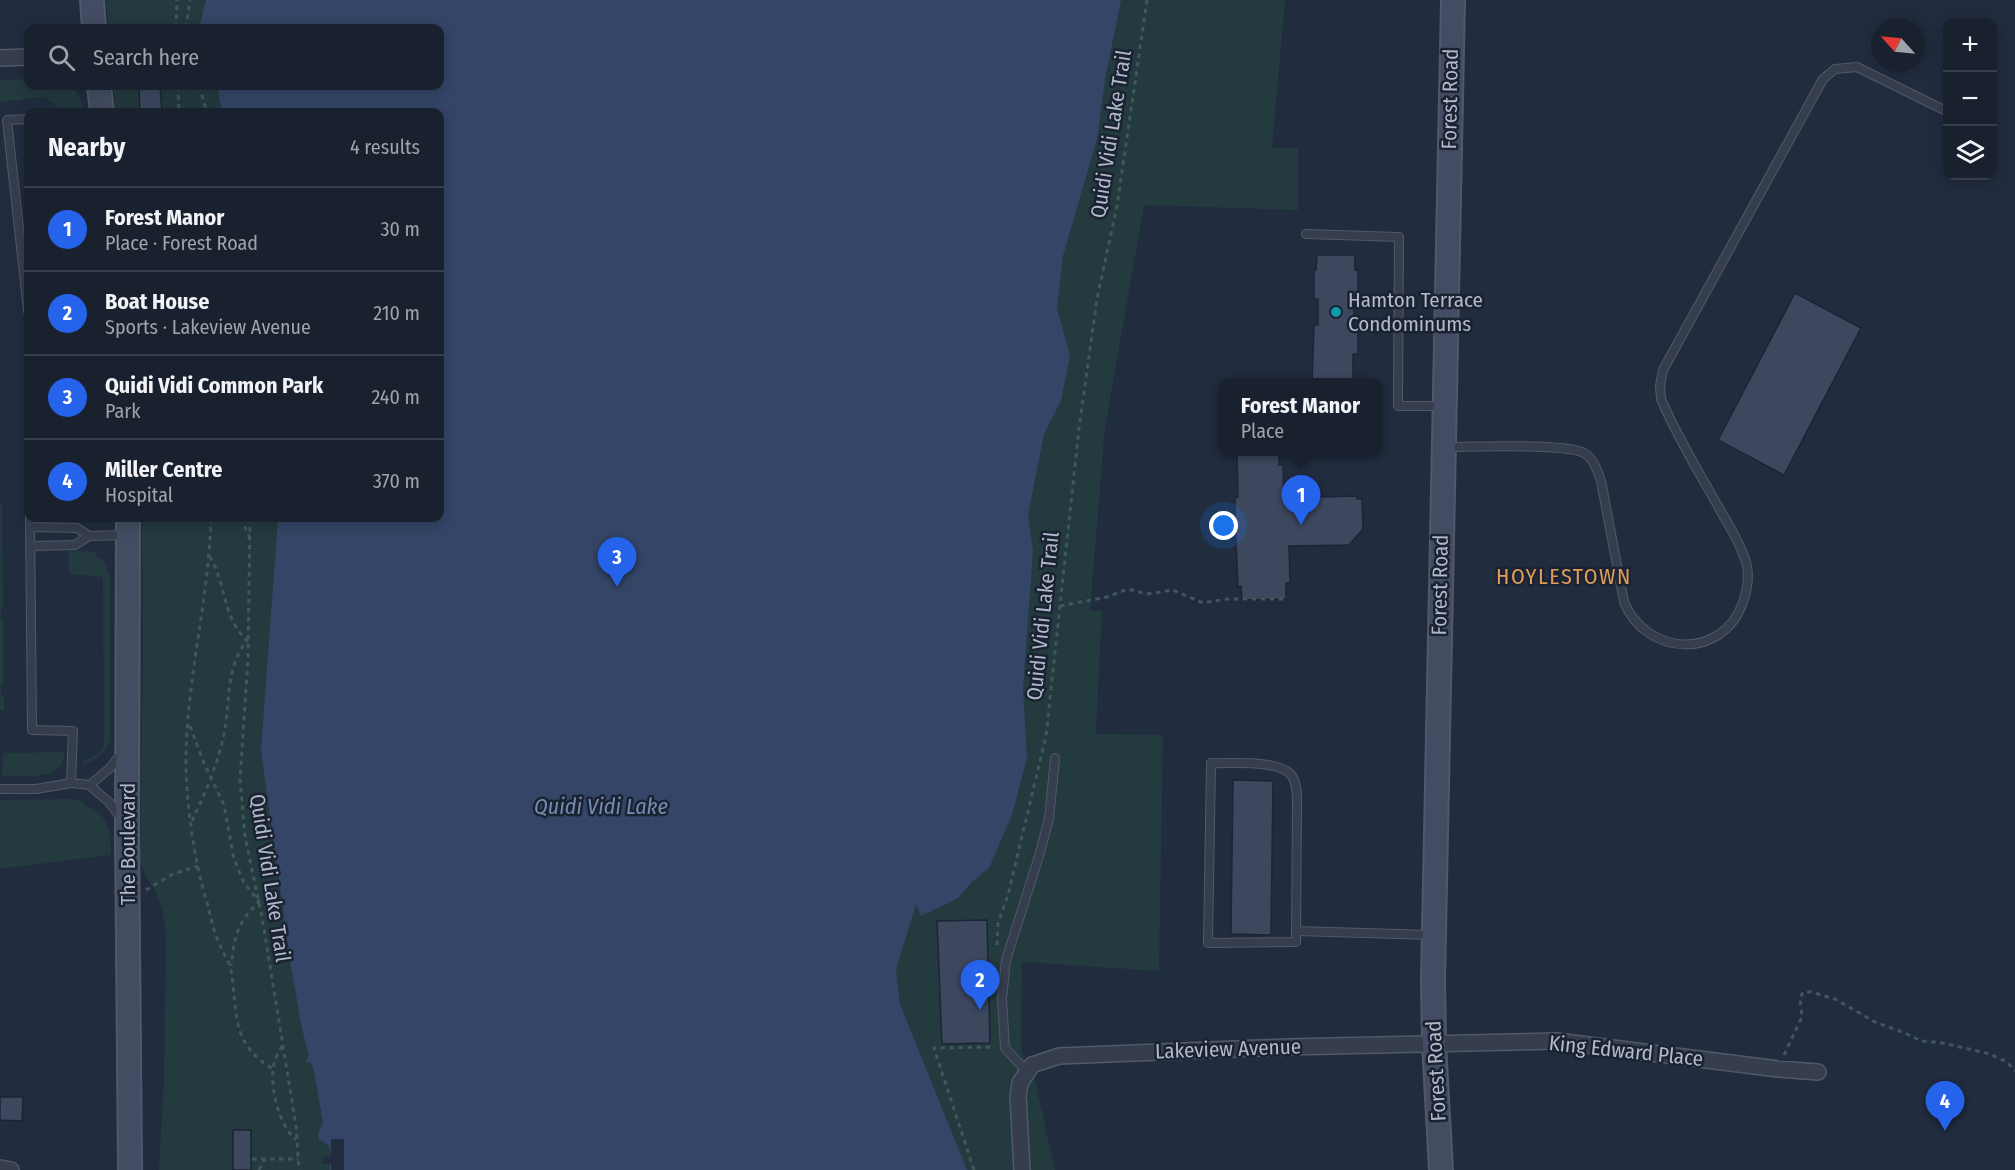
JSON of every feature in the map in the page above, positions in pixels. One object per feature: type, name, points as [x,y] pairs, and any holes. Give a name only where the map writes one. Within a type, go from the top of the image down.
[{"type":"street","points":[[92,0],[94,24]]},
{"type":"street","name":"Forest Road","points":[[1441,1170],[1434,1044],[1433,935],[1453,0]]},
{"type":"street","points":[[0,58],[24,57]]},
{"type":"street","points":[[99,90],[102,108]]},
{"type":"street","name":"The Boulevard","points":[[128,526],[127,831],[130,1170]]},
{"type":"street","name":"King Edward Place","points":[[1434,1044],[1557,1041],[1818,1072]]},
{"type":"street","name":"Lakeview Avenue","points":[[1026,1071],[1032,1065],[1059,1056],[1434,1044]]},
{"type":"street","points":[[1022,1170],[1018,1096],[1020,1083],[1026,1071]]},
{"type":"street","points":[[0,1168],[11,1170]]},
{"type":"lane","points":[[1443,447],[1555,448],[1575,449],[1585,454],[1594,463],[1601,481],[1624,602],[1633,620],[1649,633],[1669,642],[1690,645],[1716,637],[1729,628],[1740,612],[1746,593],[1747,566],[1736,539],[1660,399],[1663,370],[1824,79],[1835,69],[1857,67],[1943,110]]},
{"type":"lane","points":[[24,119],[7,120],[24,275]]},
{"type":"lane","points":[[1306,234],[1400,237],[1398,406],[1443,406]]},
{"type":"lane","points":[[30,522],[32,730],[73,731],[72,783]]},
{"type":"lane","points":[[30,546],[75,545],[89,536],[128,526]]},
{"type":"lane","points":[[30,527],[77,528],[89,536]]},
{"type":"lane","points":[[90,785],[110,768],[122,753],[128,729]]},
{"type":"lane","points":[[1026,1071],[1005,1048],[1002,999],[1006,960],[1040,856],[1049,819],[1055,758]]},
{"type":"lane","points":[[1211,763],[1269,765],[1286,770],[1293,777],[1297,790],[1296,931],[1296,942],[1208,943],[1211,763]]},
{"type":"lane","points":[[0,789],[36,789],[72,783],[90,785],[110,801],[127,831]]},
{"type":"lane","points":[[1296,931],[1433,935]]},
{"type":"path","points":[[176,24],[177,0]]},
{"type":"path","points":[[187,24],[190,0]]},
{"type":"path","name":"Quidi Vidi Lake Trail","points":[[997,947],[998,924],[1008,895],[1046,736],[1064,549],[1092,334],[1097,299],[1117,206],[1147,0]]},
{"type":"path","points":[[178,90],[179,108]]},
{"type":"path","points":[[200,90],[206,108]]},
{"type":"path","points":[[211,522],[210,557],[186,754],[191,823],[203,890],[219,943],[231,967]]},
{"type":"path","points":[[243,522],[250,540]]},
{"type":"path","name":"Quidi Vidi Lake Trail","points":[[250,522],[248,659],[240,779],[245,837],[259,901],[298,1141],[299,1170]]},
{"type":"path","points":[[191,823],[216,764],[224,734],[234,664],[239,650],[247,641],[235,626],[217,569],[210,557]]},
{"type":"path","points":[[1060,606],[1107,597],[1128,590],[1147,594],[1173,590],[1203,603],[1227,599],[1286,599]]},
{"type":"path","points":[[189,723],[204,763],[224,805],[234,860],[244,883],[259,901],[246,914],[237,929],[231,967],[239,1026],[248,1050],[259,1061],[273,1069]]},
{"type":"path","points":[[152,886],[173,874],[198,866]]},
{"type":"path","points":[[1778,1069],[1802,1017],[1800,998],[1803,992],[1810,992],[1835,999],[1875,1022],[1921,1041],[1953,1045],[1989,1054],[2007,1062],[2015,1071]]},
{"type":"path","points":[[974,1170],[934,1048],[994,1047],[994,1036]]},
{"type":"path","points":[[282,1046],[273,1069],[276,1106],[285,1126],[298,1141]]},
{"type":"path","points":[[252,1159],[298,1159]]},
{"type":"path","points":[[259,1170],[265,1159]]},
{"type":"green space","name":"Quidi Vidi Lake","points":[[106,0],[1285,0],[1272,148],[1298,148],[1298,210],[1144,205],[1105,428],[1090,610],[1102,611],[1096,734],[1163,735],[1159,971],[1022,962],[1021,1047],[1025,1061],[1034,1075],[1055,1170],[159,1170],[164,1077],[166,940],[160,903],[140,860],[142,522],[444,522],[444,108],[116,108],[113,90],[444,90],[444,24],[108,24]]},
{"type":"green space","points":[[24,79],[24,90],[74,90],[80,97],[82,108],[56,108],[55,104],[45,97],[0,102],[0,80]]},
{"type":"green space","points":[[0,505],[2,505],[3,608],[1,610],[3,684],[1,693],[4,697],[4,710],[0,710]]},
{"type":"green space","points":[[69,550],[97,552],[96,556],[104,561],[110,576],[110,740],[100,755],[93,761],[83,764],[83,761],[98,754],[104,744],[103,577],[69,574]]},
{"type":"green space","points":[[64,752],[62,762],[50,773],[2,776],[3,753]]},
{"type":"green space","points":[[72,799],[83,802],[83,805],[103,817],[109,831],[111,855],[0,869],[0,800]]},
{"type":"water","name":"Quidi Vidi Lake","points":[[206,0],[1121,0],[1106,74],[1097,139],[1063,256],[1057,308],[1070,356],[1061,401],[1044,434],[1028,516],[1033,551],[1023,689],[1027,758],[1012,815],[989,868],[958,898],[921,916],[916,905],[896,969],[900,1004],[967,1170],[330,1170],[330,1164],[322,1164],[323,1157],[331,1156],[331,1153],[328,1146],[319,1140],[318,1133],[323,1123],[314,1071],[311,1063],[306,1062],[309,1055],[291,967],[261,750],[278,522],[444,522],[444,108],[221,108],[218,90],[444,90],[444,24],[200,24]]},
{"type":"pier","points":[[331,1139],[344,1139],[344,1170],[331,1170],[331,1164],[322,1164],[323,1157],[331,1156]]},
{"type":"building","points":[[139,90],[160,90],[162,108],[140,108]]},
{"type":"building","name":"Hamton Terrace Condominums","points":[[1317,255],[1355,255],[1355,270],[1358,271],[1358,298],[1354,298],[1354,329],[1358,328],[1358,354],[1353,354],[1353,378],[1312,378],[1314,325],[1318,325],[1318,299],[1314,299],[1314,270],[1316,270]]},
{"type":"building","points":[[1795,293],[1861,328],[1784,475],[1718,440]]},
{"type":"building","points":[[1237,456],[1279,456],[1279,465],[1283,465],[1284,498],[1356,496],[1357,499],[1362,499],[1363,529],[1349,545],[1289,546],[1290,583],[1286,583],[1286,599],[1242,600],[1241,586],[1238,587],[1235,520],[1235,498],[1238,497]]},
{"type":"building","points":[[1233,780],[1273,781],[1271,935],[1231,934]]},
{"type":"building","points":[[987,920],[990,1043],[942,1044],[937,921]]},
{"type":"building","points":[[0,1097],[23,1097],[22,1121],[0,1120]]},
{"type":"building","points":[[233,1130],[251,1130],[251,1170],[233,1170]]},
{"type":"place","name":"Hamton Terrace Condominums","points":[[1336,312]]},
{"type":"place","name":"Forest Manor","points":[[1301,525]]},
{"type":"place","name":"Quidi Vidi Common Park","points":[[617,587]]},
{"type":"place","name":"Boat House","points":[[980,1010]]},
{"type":"place","name":"Miller Centre","points":[[1945,1131]]},
{"type":"district","name":"HOYLESTOWN","points":[[1564,576]]}]
